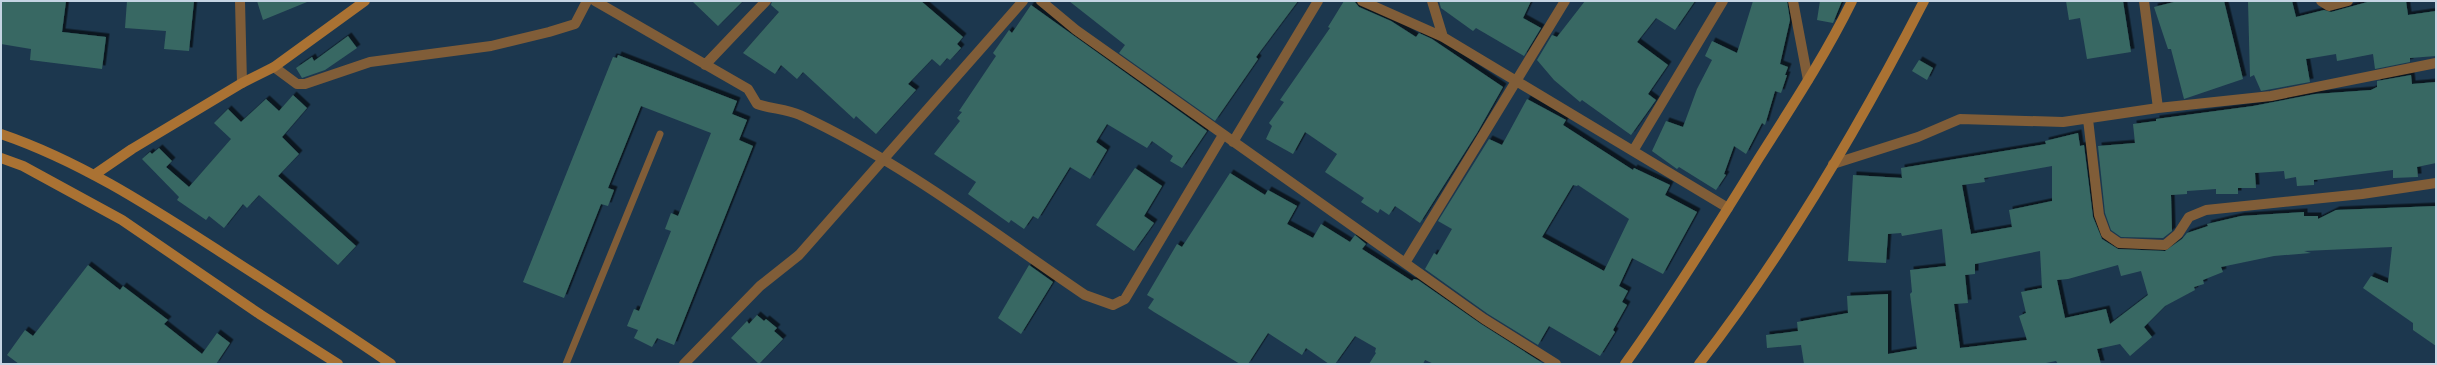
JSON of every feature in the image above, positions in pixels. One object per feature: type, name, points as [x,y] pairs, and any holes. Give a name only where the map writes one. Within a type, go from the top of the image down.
[{"type":"street","points":[[240,1],[242,83]]},
{"type":"street","points":[[94,175],[132,149],[242,83],[274,67],[365,1]]},
{"type":"street","points":[[274,67],[297,84],[305,84],[370,62],[491,46],[575,24],[587,1]]},
{"type":"street","points":[[595,1],[748,89],[757,104],[769,108],[783,109],[800,115],[883,158],[1085,295],[1114,305],[1125,299],[1223,135]]},
{"type":"street","points":[[705,65],[766,1]]},
{"type":"street","points":[[684,364],[760,286],[799,255],[1023,1]]},
{"type":"street","points":[[1041,1],[1068,24],[1484,319],[1556,364]]},
{"type":"street","points":[[1233,142],[1318,1]]},
{"type":"street","points":[[1362,1],[1443,37],[1517,80],[1728,208]]},
{"type":"street","points":[[1432,1],[1443,37]]},
{"type":"street","points":[[1405,263],[1565,1]]},
{"type":"street","points":[[1632,150],[1723,1]]},
{"type":"street","points":[[1793,1],[1808,80]]},
{"type":"street","points":[[1625,364],[1671,299],[1728,208],[1808,80],[1837,31],[1852,1]]},
{"type":"street","points":[[1699,364],[1733,320],[1833,164],[1924,1]]},
{"type":"street","points":[[2144,1],[2158,108]]},
{"type":"street","points":[[2321,1],[2329,6],[2348,1]]},
{"type":"street","points":[[1833,164],[1918,137],[1960,119],[2062,122],[2088,119],[2158,108],[2272,96],[2436,63]]},
{"type":"street","points":[[2088,119],[2099,215],[2106,234],[2119,243],[2165,245],[2178,234],[2189,217],[2206,210],[2362,194],[2436,183]]},
{"type":"street","points":[[1,134],[70,162],[94,175],[172,221],[325,319],[391,364]]},
{"type":"street","points":[[1,158],[23,166],[122,220],[260,315],[306,342],[338,364]]},
{"type":"lane","points":[[566,364],[660,134]]},
{"type":"building","points":[[1,1],[66,1],[62,32],[106,37],[102,69],[30,60],[31,49],[1,44]]},
{"type":"building","points":[[127,1],[194,1],[189,51],[164,49],[166,31],[125,28]]},
{"type":"building","points":[[257,1],[307,1],[307,2],[263,20]]},
{"type":"building","points":[[692,1],[743,1],[718,26]]},
{"type":"building","points":[[772,1],[921,1],[963,37],[957,44],[961,48],[950,60],[947,58],[940,66],[932,59],[908,84],[916,90],[876,134],[856,116],[854,119],[803,72],[797,79],[781,65],[775,74],[743,53],[779,12],[771,5]]},
{"type":"building","points":[[1069,1],[1298,1],[1256,57],[1258,59],[1215,121],[1119,53],[1125,45]]},
{"type":"building","points":[[1344,1],[1354,1],[1359,7],[1391,21],[1416,37],[1419,33],[1432,39],[1503,87],[1477,133],[1420,223],[1395,206],[1389,215],[1380,209],[1378,213],[1361,202],[1364,198],[1325,172],[1337,154],[1305,132],[1293,154],[1266,139],[1272,126],[1269,123],[1284,102],[1280,100],[1330,28],[1328,27]]},
{"type":"building","points":[[1439,1],[1531,1],[1523,18],[1541,28],[1524,56],[1476,28],[1473,31],[1441,8]]},
{"type":"building","points":[[1585,1],[1695,1],[1675,30],[1656,18],[1637,42],[1668,65],[1648,94],[1656,100],[1631,135],[1582,100],[1580,102],[1554,80],[1537,60],[1552,35],[1557,37]]},
{"type":"building","points":[[1753,1],[1787,1],[1790,20],[1780,64],[1788,67],[1785,75],[1787,75],[1781,93],[1775,91],[1765,125],[1762,123],[1746,154],[1734,146],[1724,174],[1726,175],[1716,190],[1679,167],[1677,169],[1652,151],[1666,121],[1683,127],[1697,89],[1712,60],[1705,56],[1712,41],[1737,53]]},
{"type":"building","points":[[1820,1],[1842,1],[1833,23],[1817,20]]},
{"type":"building","points":[[2066,1],[2123,1],[2131,52],[2087,59],[2080,18],[2069,20]]},
{"type":"building","points":[[2178,1],[2224,1],[2243,79],[2184,99],[2171,49],[2168,49],[2154,7]]},
{"type":"building","points":[[2248,1],[2292,1],[2296,17],[2324,10],[2331,12],[2371,1],[2406,1],[2408,15],[2436,11],[2436,56],[2410,58],[2410,62],[2375,69],[2373,54],[2337,61],[2336,54],[2306,59],[2310,82],[2261,91],[2254,75],[2250,77]]},
{"type":"building","points":[[1031,5],[1207,131],[1182,168],[1170,161],[1173,156],[1152,141],[1147,148],[1107,124],[1096,142],[1107,150],[1090,179],[1070,167],[1038,219],[1033,216],[1024,229],[1011,220],[1009,223],[968,194],[976,182],[934,154],[960,121],[957,118],[962,112],[959,111],[996,56],[993,53],[1009,30],[1012,33]]},
{"type":"building","points":[[348,36],[357,48],[325,70],[302,78],[296,68],[312,57],[314,61]]},
{"type":"building","points":[[618,55],[737,101],[732,114],[747,120],[739,140],[753,146],[674,345],[657,338],[652,347],[634,338],[638,330],[627,326],[634,309],[639,311],[671,231],[665,229],[671,213],[678,216],[711,133],[641,106],[608,188],[614,190],[608,206],[601,204],[564,298],[523,282],[613,57],[617,58]]},
{"type":"building","points":[[1919,60],[1933,68],[1927,80],[1912,71]]},
{"type":"building","points":[[2411,75],[2412,84],[2436,82],[2436,163],[2417,167],[2418,177],[2393,178],[2393,170],[2314,180],[2314,185],[2297,186],[2296,177],[2285,179],[2284,171],[2255,173],[2256,188],[2238,188],[2238,194],[2216,194],[2216,189],[2187,191],[2187,194],[2171,195],[2172,231],[2163,238],[2121,237],[2111,230],[2105,213],[2098,146],[2135,143],[2133,124],[2156,121],[2156,119],[2253,106],[2315,94],[2371,90],[2377,87],[2377,81]]},
{"type":"building","points":[[293,95],[307,108],[282,137],[299,154],[278,176],[356,246],[338,265],[259,195],[247,208],[243,204],[224,228],[209,216],[206,220],[177,200],[179,197],[142,159],[150,152],[152,154],[159,148],[172,161],[166,167],[189,187],[231,139],[214,123],[228,109],[241,122],[266,99],[279,111]]},
{"type":"building","points":[[1527,99],[1566,120],[1563,125],[1633,170],[1634,168],[1670,185],[1665,195],[1697,212],[1663,274],[1632,258],[1619,286],[1628,291],[1622,302],[1627,305],[1613,330],[1615,332],[1600,356],[1549,326],[1538,345],[1488,314],[1425,269],[1434,253],[1437,255],[1452,229],[1438,221],[1489,139],[1502,145]],"holes":[[[1573,185],[1578,185],[1629,219],[1604,271],[1542,237]]]},
{"type":"building","points":[[2078,133],[2080,146],[2084,145],[2093,217],[2102,239],[2118,249],[2165,251],[2182,239],[2187,233],[2208,226],[2207,224],[2241,216],[2304,212],[2304,216],[2318,216],[2318,219],[2336,210],[2436,206],[2436,346],[2413,330],[2413,323],[2363,288],[2371,276],[2388,283],[2392,247],[2304,251],[2311,253],[2274,256],[2221,267],[2223,272],[2203,280],[2204,284],[2194,287],[2195,290],[2165,306],[2144,327],[2152,337],[2130,356],[2120,344],[2097,349],[2101,364],[2058,364],[2056,361],[2041,364],[1804,364],[1801,345],[1767,348],[1766,335],[1798,331],[1797,322],[1848,313],[1847,296],[1888,294],[1888,354],[1917,349],[1910,294],[1912,292],[1910,270],[1946,266],[1942,229],[1902,236],[1901,233],[1888,234],[1886,263],[1848,261],[1853,175],[1902,178],[1901,168],[2046,144],[2045,141]],"holes":[[[2052,166],[2052,201],[2009,210],[2012,227],[1971,234],[1962,185],[1985,182],[1984,178]],[[2040,251],[2042,288],[2021,292],[2026,313],[2019,316],[2027,340],[1960,348],[1954,304],[1968,303],[1965,275],[1975,274],[1975,264]],[[2118,265],[2121,276],[2141,271],[2148,295],[2110,324],[2106,309],[2065,318],[2057,280],[2068,279]]]},
{"type":"building","points":[[1135,168],[1162,186],[1144,216],[1154,223],[1134,251],[1096,225]]},
{"type":"building","points":[[1230,173],[1265,195],[1268,190],[1297,206],[1287,224],[1313,238],[1321,224],[1350,242],[1355,235],[1366,244],[1362,249],[1412,281],[1414,279],[1418,280],[1481,324],[1544,364],[1434,364],[1425,360],[1423,364],[1369,364],[1376,353],[1376,348],[1355,336],[1335,364],[1329,364],[1306,348],[1302,355],[1268,333],[1248,364],[1240,364],[1154,312],[1148,308],[1154,299],[1147,295],[1177,244],[1182,247]]},
{"type":"building","points":[[88,265],[120,290],[123,286],[168,320],[164,324],[202,354],[217,333],[230,343],[216,364],[19,364],[7,355],[25,330],[33,336]]},
{"type":"building","points":[[1029,265],[1053,282],[1021,334],[998,318]]},
{"type":"building","points":[[757,315],[764,321],[766,319],[777,328],[774,331],[783,339],[759,364],[731,338],[747,321],[749,324]]}]
